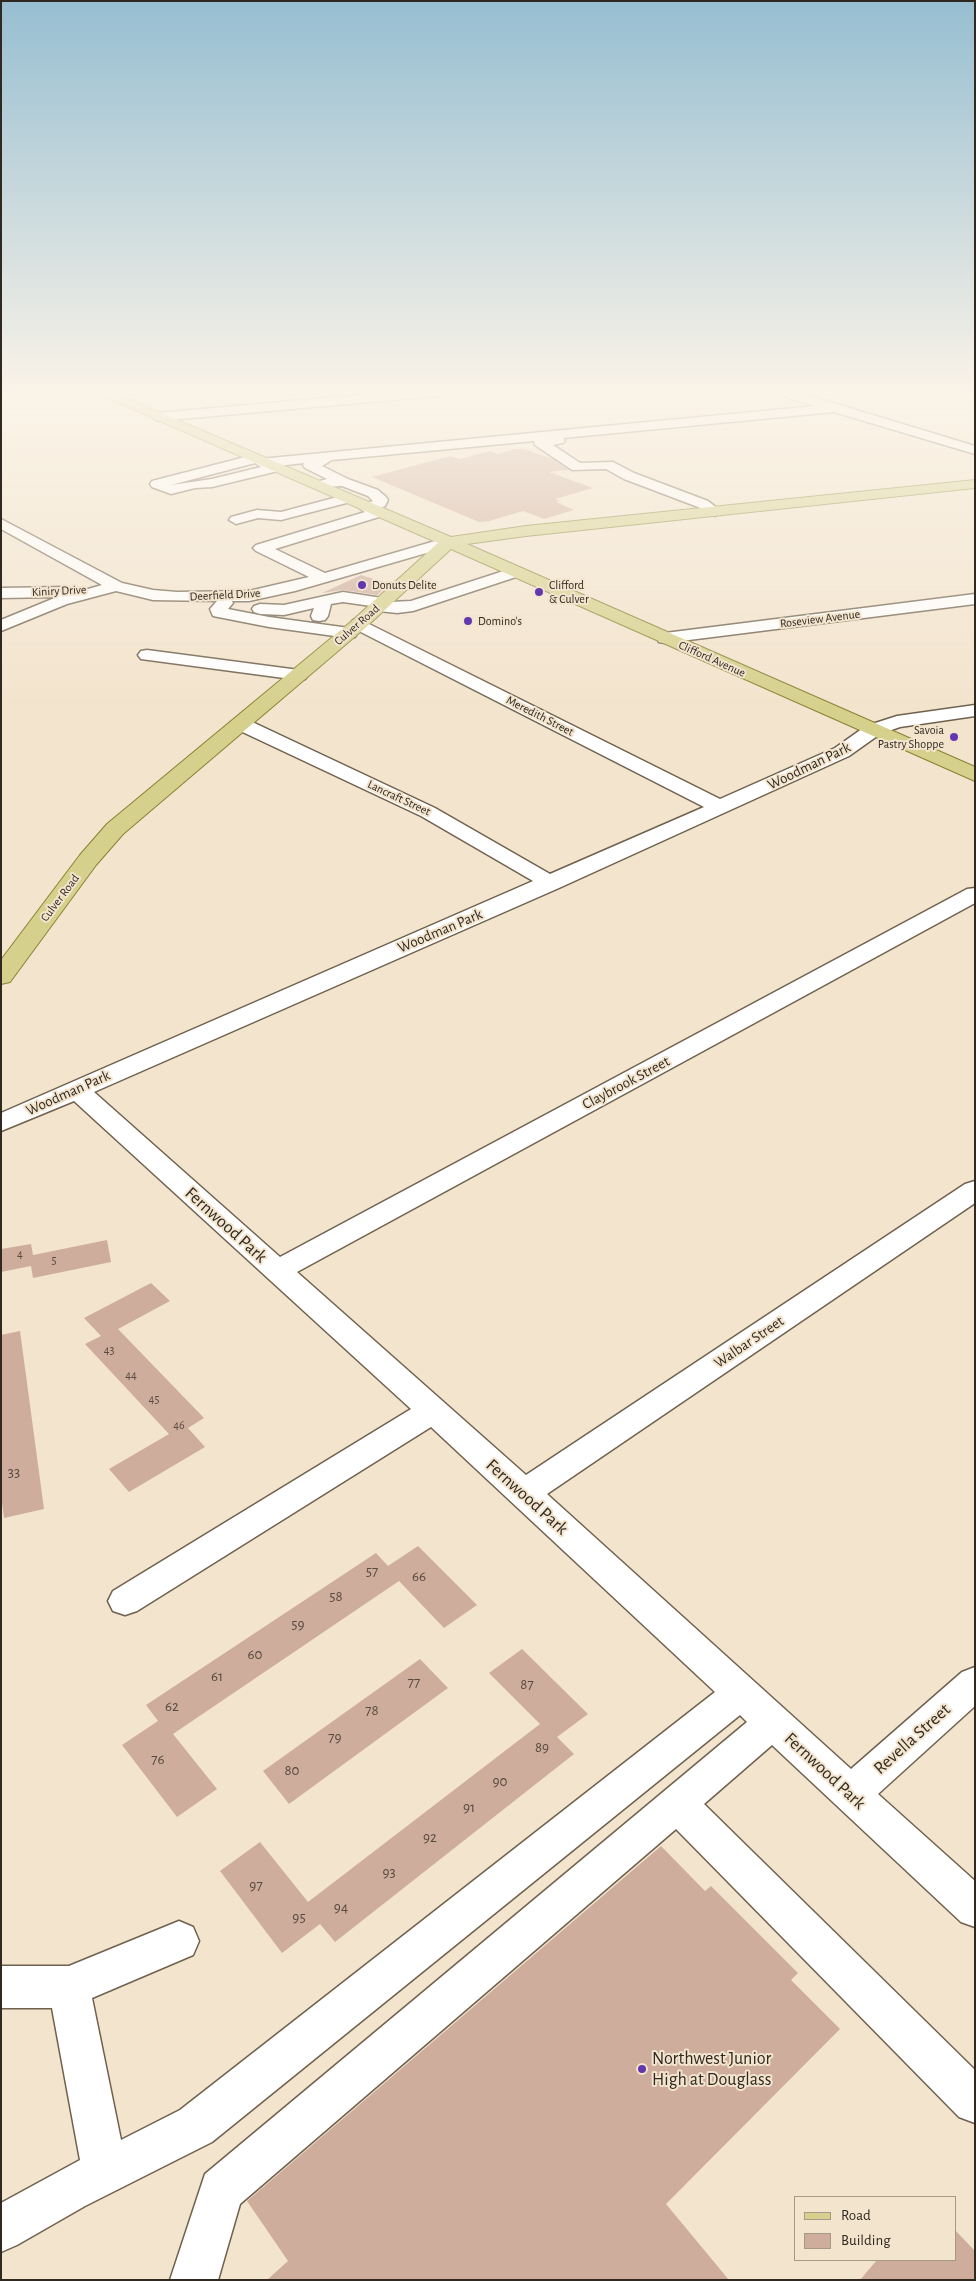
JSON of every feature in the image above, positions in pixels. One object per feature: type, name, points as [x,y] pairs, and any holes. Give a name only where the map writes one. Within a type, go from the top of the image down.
[{"type":"main road","points":[[449,542],[516,532],[841,498]]},
{"type":"main road","name":"Clifford Avenue","points":[[346,499],[449,542],[975,775]]},
{"type":"main road","name":"Culver Road","points":[[1,976],[102,843],[381,605],[449,542]]},
{"type":"street","points":[[323,578],[261,548],[372,510],[380,503],[379,498]]},
{"type":"street","points":[[688,498],[703,504],[715,512]]},
{"type":"street","points":[[236,520],[257,514],[281,516],[346,499]]},
{"type":"street","points":[[1,523],[116,586]]},
{"type":"street","name":"Deerfield Drive","points":[[1,626],[61,601],[116,586],[153,595],[222,600],[270,592],[449,542]]},
{"type":"street","points":[[222,600],[272,610],[343,597],[397,608],[413,606],[516,572]]},
{"type":"street","name":"Kiniry Drive","points":[[1,593],[58,593],[116,586]]},
{"type":"street","name":"Roseview Avenue","points":[[665,638],[975,599]]},
{"type":"street","name":"Meredith Street","points":[[222,600],[219,612],[308,628],[354,628],[720,807]]},
{"type":"street","points":[[308,628],[322,612],[323,601]]},
{"type":"street","points":[[147,655],[299,675]]},
{"type":"street","name":"Woodman Park","points":[[1,1123],[551,883],[720,807],[842,752],[873,730],[897,722],[975,710]]},
{"type":"street","name":"Lancraft Street","points":[[241,724],[435,816],[551,883]]},
{"type":"street","name":"Claybrook Street","points":[[277,1271],[975,894]]},
{"type":"street","name":"Fernwood Park","points":[[76,1089],[524,1493],[740,1694],[975,1908]]},
{"type":"street","name":"Walbar Street","points":[[524,1493],[975,1190]]},
{"type":"street","points":[[125,1601],[432,1411]]},
{"type":"street","name":"Revella Street","points":[[850,1795],[975,1683]]},
{"type":"street","points":[[1,2229],[105,2172],[196,2126],[740,1694]]},
{"type":"street","points":[[194,2280],[221,2190],[772,1723]]},
{"type":"street","points":[[677,1804],[975,2101]]},
{"type":"street","points":[[1,1987],[69,1987],[179,1941]]},
{"type":"street","points":[[69,1987],[105,2172]]},
{"type":"building","points":[[423,498],[557,498],[555,499],[560,501],[556,502],[574,510],[544,519],[523,511],[479,522]]},
{"type":"building","name":"Donuts Delite","points":[[361,575],[390,584],[377,595],[343,590],[322,593]]},
{"type":"building","points":[[107,1240],[111,1262],[33,1278],[31,1266],[1,1272],[1,1249],[31,1244],[33,1255]]},
{"type":"building","points":[[151,1283],[170,1301],[118,1329],[204,1418],[188,1428],[205,1447],[129,1492],[109,1469],[169,1434],[85,1344],[101,1336],[84,1318]]},
{"type":"building","points":[[20,1331],[44,1509],[4,1518],[1,1495],[1,1335]]},
{"type":"building","points":[[418,1546],[477,1605],[444,1628],[399,1581],[173,1734],[217,1789],[177,1817],[122,1745],[158,1721],[146,1705],[376,1553],[388,1566]]},
{"type":"building","points":[[522,1649],[588,1714],[557,1737],[574,1754],[335,1942],[320,1924],[282,1953],[220,1871],[260,1842],[308,1902],[540,1724],[489,1673]]},
{"type":"building","points":[[420,1659],[448,1688],[289,1804],[263,1771]]},
{"type":"building","points":[[661,1846],[705,1891],[711,1886],[798,1973],[791,1980],[840,2029],[666,2204],[729,2280],[267,2280],[288,2261],[247,2201]]},
{"type":"building","points":[[956,2231],[975,2251],[975,2280],[860,2280],[876,2261],[956,2261]]},
{"type":"place","name":"Donuts Delite","points":[[362,585]]},
{"type":"place","name":"Clifford & Culver","points":[[539,592]]},
{"type":"place","name":"Domino's","points":[[468,621]]},
{"type":"place","name":"Savoia Pastry Shoppe","points":[[954,737]]},
{"type":"place","name":"Northwest Junior High at Douglass","points":[[642,2069]]}]
